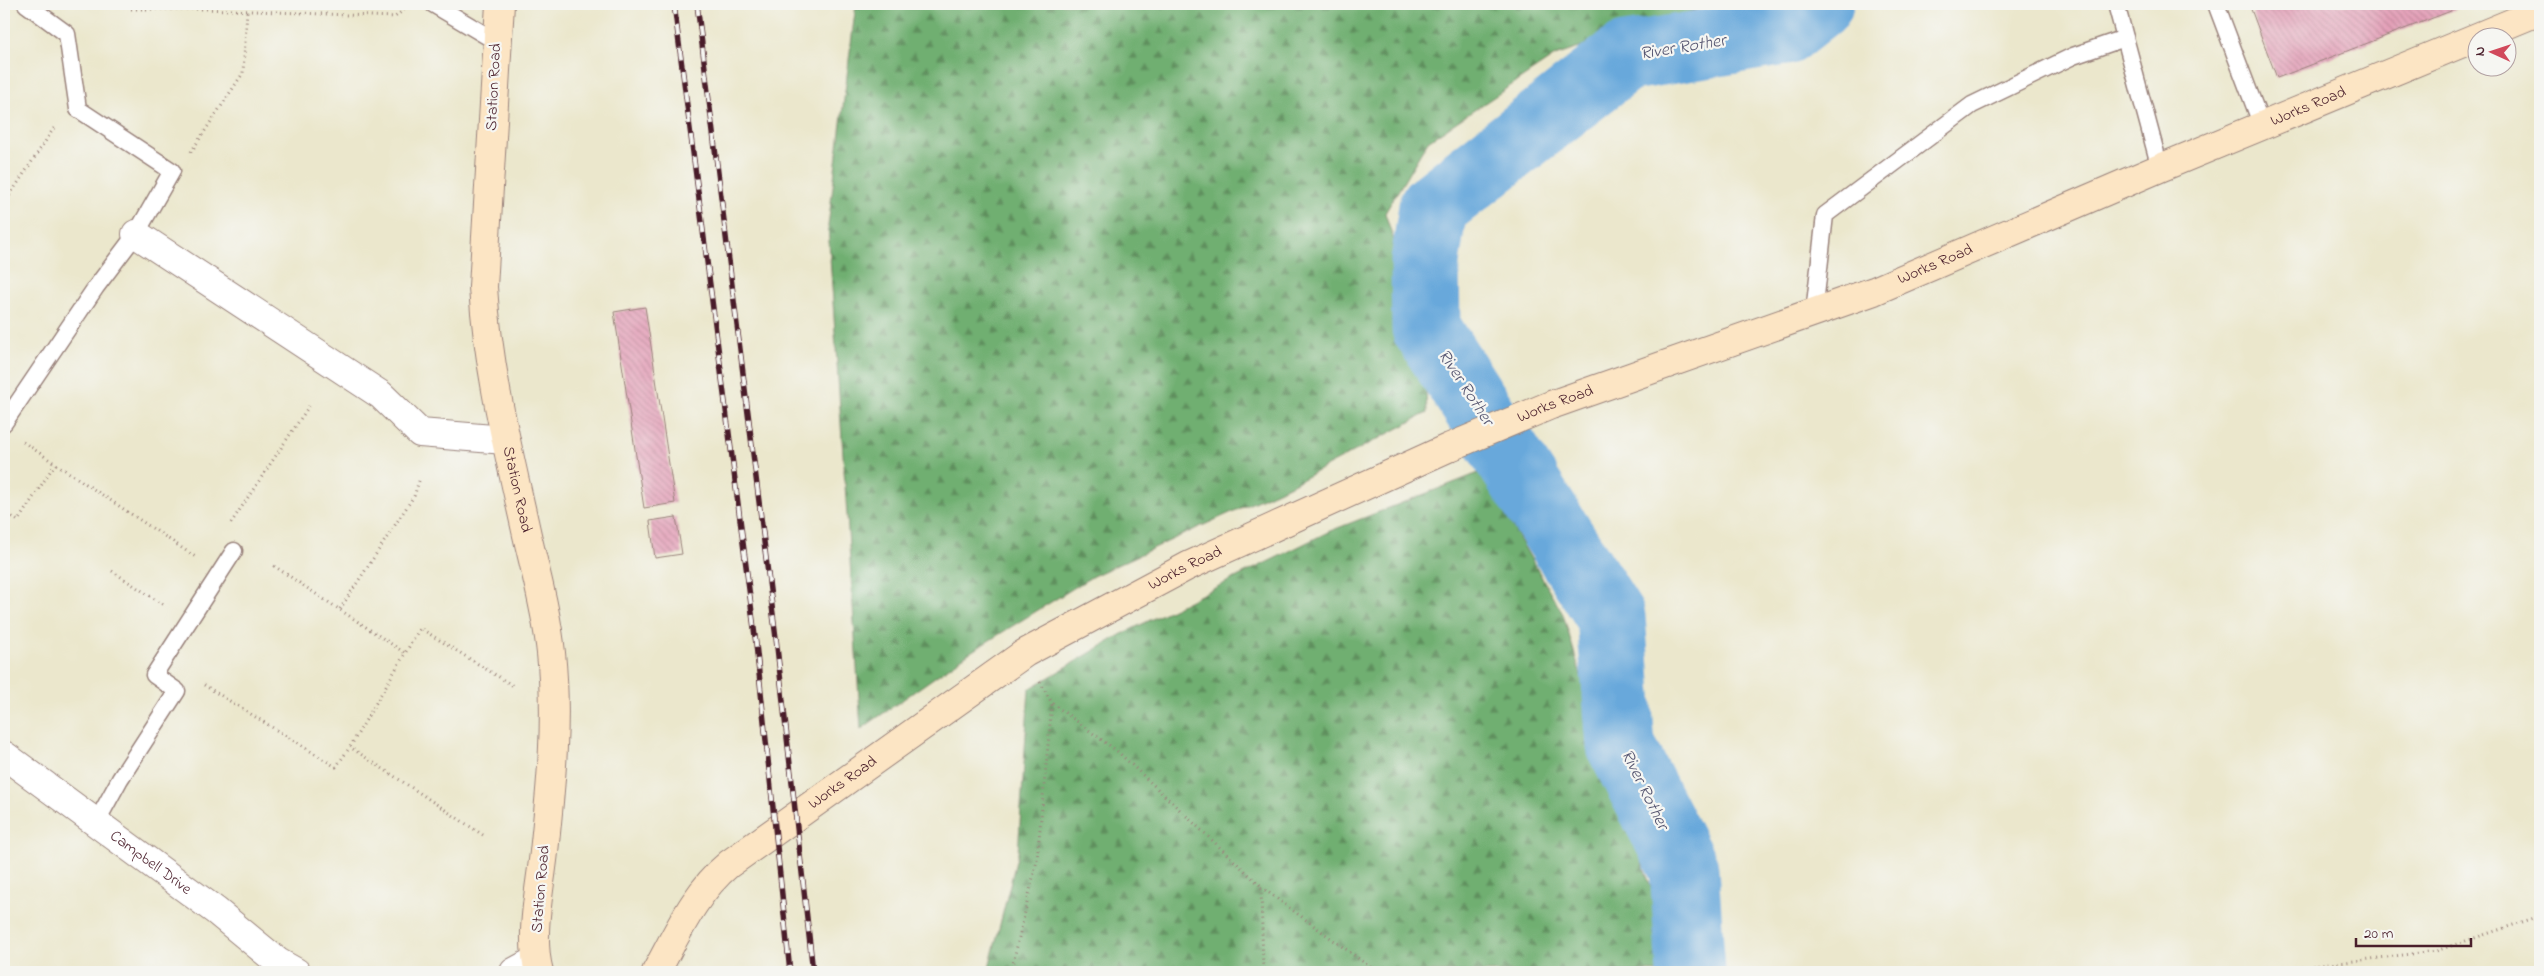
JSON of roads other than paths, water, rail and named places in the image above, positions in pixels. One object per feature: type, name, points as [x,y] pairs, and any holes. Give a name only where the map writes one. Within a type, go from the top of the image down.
[{"type":"street","name":"Station Road","points":[[500,4],[483,286],[486,333],[505,440],[537,578],[551,652],[554,699],[554,754],[536,929],[530,968]]},
{"type":"street","name":"Works Road","points":[[656,972],[697,899],[713,877],[1025,652],[1188,566],[1461,442],[1551,405],[1874,291],[2160,168],[2540,11]]},
{"type":"street","points":[[136,234],[381,395],[420,433],[505,440]]},
{"type":"street","name":"Campbell Drive","points":[[4,755],[216,911],[278,962],[296,972]]},
{"type":"lane","points":[[4,423],[96,286],[136,234],[172,171],[78,109],[67,34],[26,4]]},
{"type":"lane","points":[[433,4],[497,42]]},
{"type":"lane","points":[[2116,4],[2160,168]]},
{"type":"lane","points":[[2216,4],[2262,126]]},
{"type":"lane","points":[[1814,313],[1825,215],[1972,105],[2073,56],[2125,38]]},
{"type":"lane","points":[[96,823],[120,779],[177,691],[154,675],[234,551]]},
{"type":"waterway","name":"River Rother","points":[[1691,972],[1684,869],[1621,746],[1611,617],[1426,328],[1425,262],[1433,207],[1625,57],[1785,31],[1819,4]]},
{"type":"railway","points":[[674,4],[756,644],[790,972]]},
{"type":"railway","points":[[697,4],[776,638],[813,972]]}]
